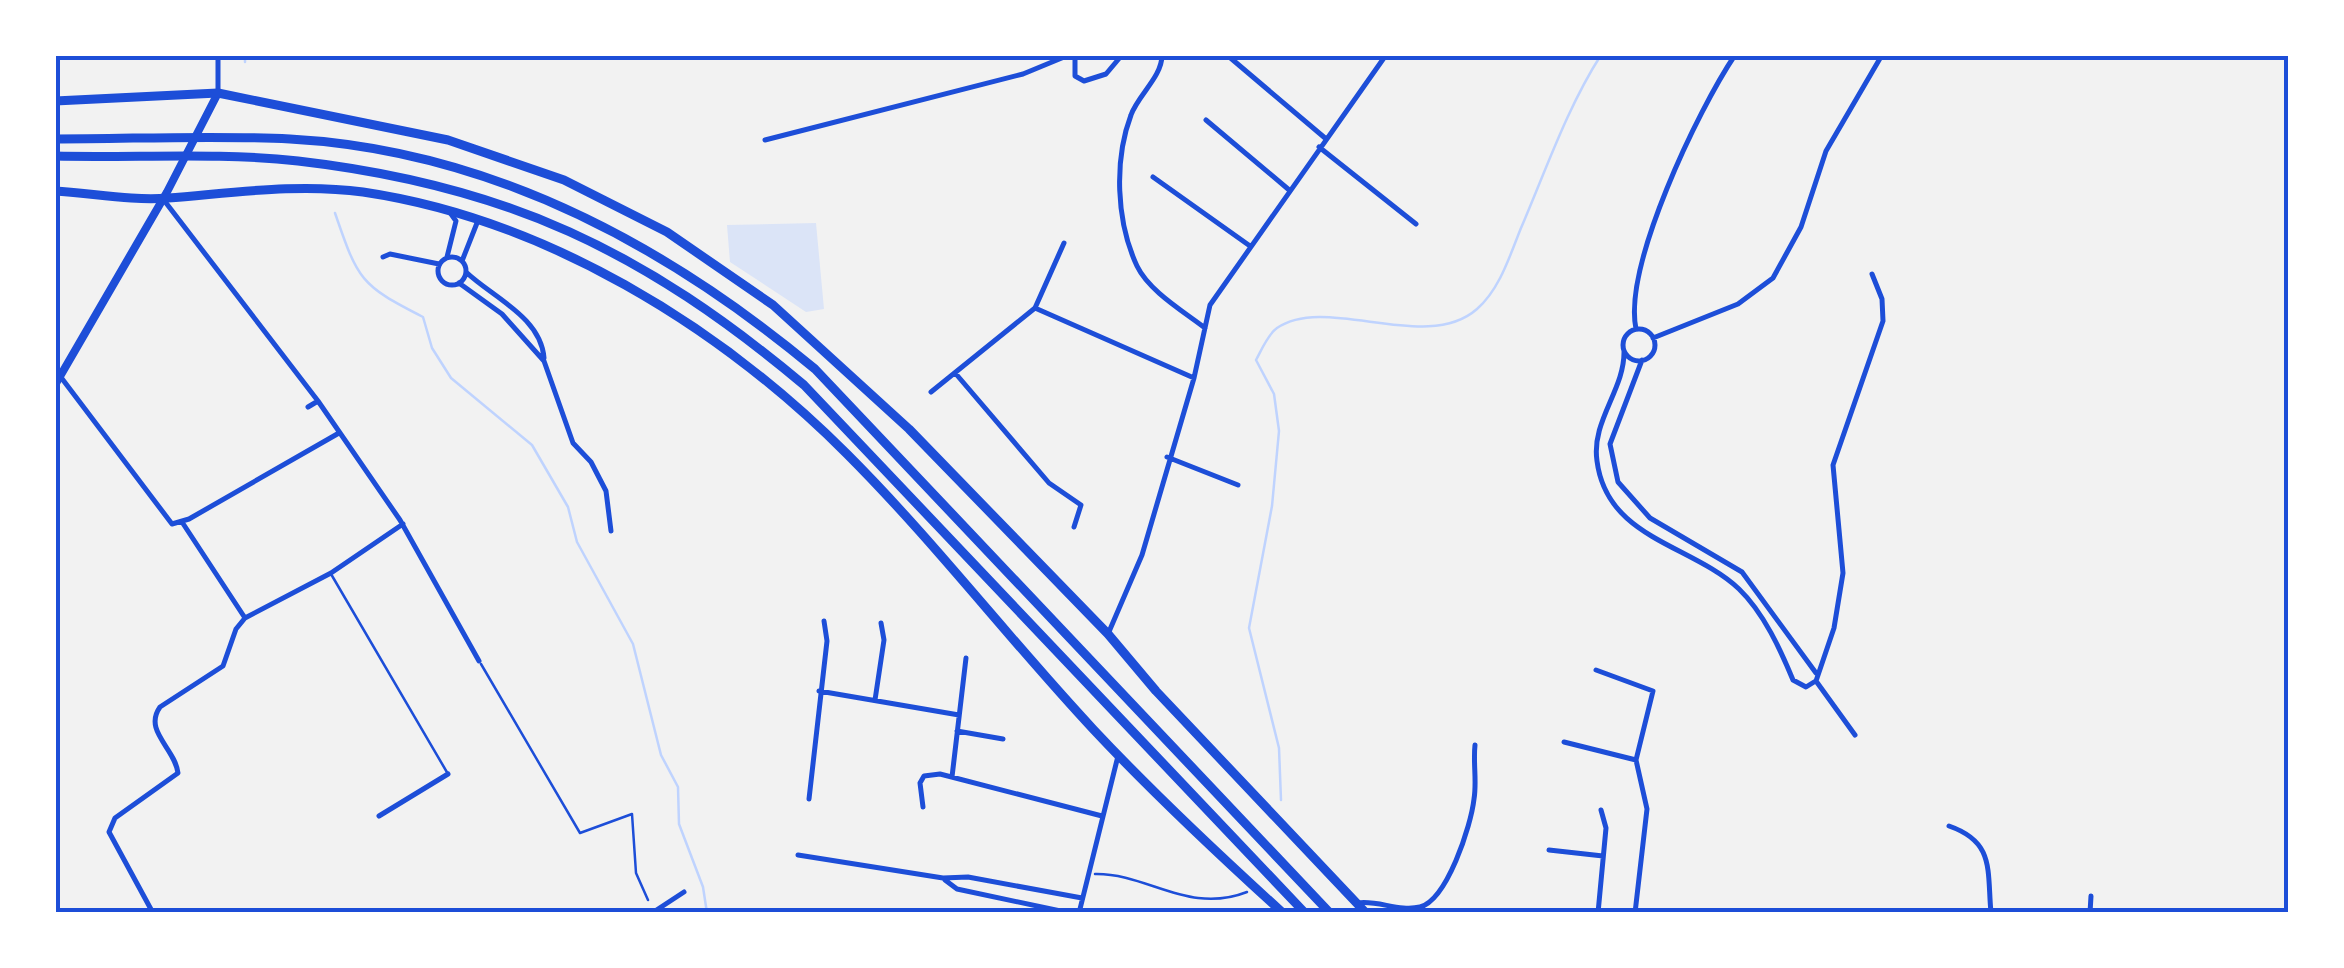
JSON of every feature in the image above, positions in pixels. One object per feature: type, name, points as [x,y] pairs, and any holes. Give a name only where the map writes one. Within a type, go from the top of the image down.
[{"type":"main road","points":[[55,100],[216,98],[448,140],[564,180],[667,232],[773,305],[837,360],[1108,634],[1366,913]]},
{"type":"main road","points":[[55,139],[290,139],[412,156],[544,197],[680,266],[744,310],[816,369],[1330,913]]},
{"type":"main road","points":[[55,156],[294,160],[408,177],[538,215],[670,283],[732,325],[804,385],[1305,913]]},
{"type":"main road","points":[[55,191],[165,196],[278,188],[362,192],[484,222],[546,245],[617,281],[716,345],[845,451],[1118,755],[1282,913]]},
{"type":"street","points":[[218,55],[216,98],[165,196],[57,380],[165,521],[172,524],[182,522],[339,433]]},
{"type":"street","points":[[765,140],[1005,79],[1072,55],[1075,76],[1084,82],[1106,74],[1122,55]]},
{"type":"street","points":[[1162,55],[1160,68],[1132,111],[1118,160],[1121,190],[1138,267],[1173,304],[1205,328]]},
{"type":"street","points":[[1227,55],[1325,138]]},
{"type":"street","points":[[1108,634],[1142,555],[1194,378],[1210,305],[1386,55]]},
{"type":"street","points":[[1636,330],[1632,299],[1643,254],[1706,102],[1734,55]]},
{"type":"street","points":[[1636,330],[1653,338],[1738,304],[1773,278],[1800,227],[1826,152],[1882,55]]},
{"type":"street","points":[[1206,120],[1289,190]]},
{"type":"street","points":[[1319,147],[1416,224]]},
{"type":"street","points":[[1153,177],[1250,246]]},
{"type":"street","points":[[165,196],[318,401],[403,524],[479,661]]},
{"type":"street","points":[[449,212],[456,220],[446,257],[439,264],[440,279],[448,285],[459,284],[502,314],[544,361]]},
{"type":"street","points":[[484,222],[472,226],[462,261],[466,272],[531,328],[543,348],[573,443],[591,462],[606,491],[610,531]]},
{"type":"street","points":[[931,392],[1036,308],[1064,244]]},
{"type":"street","points":[[383,257],[390,254],[439,264]]},
{"type":"street","points":[[446,257],[462,261]]},
{"type":"street","points":[[459,284],[466,272]]},
{"type":"street","points":[[1636,330],[1624,340],[1622,368],[1596,440],[1598,468],[1611,501],[1638,528],[1729,580],[1746,596],[1788,660],[1793,680],[1806,686],[1816,678],[1834,628],[1843,572],[1833,464],[1883,321],[1882,298],[1872,274]]},
{"type":"street","points":[[1036,308],[1194,378]]},
{"type":"street","points":[[1653,338],[1654,350],[1642,360],[1610,444],[1618,482],[1650,518],[1742,572],[1855,735]]},
{"type":"street","points":[[1624,351],[1631,359],[1642,360]]},
{"type":"street","points":[[956,374],[1049,483],[1081,505],[1074,527]]},
{"type":"street","points":[[308,407],[318,401]]},
{"type":"street","points":[[1168,458],[1238,485]]},
{"type":"street","points":[[182,522],[245,618]]},
{"type":"street","points":[[153,913],[109,832],[110,824],[178,774],[153,726],[154,717],[160,708],[223,666],[236,629],[245,618],[331,573],[403,524]]},
{"type":"street","points":[[442,592],[451,592]]},
{"type":"street","points":[[809,799],[818,691],[827,641],[824,621]]},
{"type":"street","points":[[875,700],[884,640],[882,623]]},
{"type":"street","points":[[952,777],[966,658]]},
{"type":"street","points":[[1596,670],[1653,692],[1636,760],[1646,809],[1635,913]]},
{"type":"street","points":[[818,691],[959,714]]},
{"type":"street","points":[[957,731],[1002,739]]},
{"type":"street","points":[[1564,742],[1636,760]]},
{"type":"street","points":[[1357,903],[1423,906],[1439,893],[1459,851],[1474,801],[1475,745]]},
{"type":"street","points":[[1079,913],[1118,755]]},
{"type":"street","points":[[379,816],[448,774]]},
{"type":"street","points":[[923,807],[920,783],[924,776],[952,777],[1102,816]]},
{"type":"street","points":[[1598,913],[1606,828],[1601,810]]},
{"type":"street","points":[[1949,826],[1972,834],[1983,845],[1991,913]]},
{"type":"street","points":[[1549,850],[1604,856]]},
{"type":"street","points":[[798,855],[943,878],[968,877],[1082,898]]},
{"type":"street","points":[[943,878],[956,889],[1070,913]]},
{"type":"street","points":[[652,913],[684,892]]},
{"type":"street","points":[[2090,913],[2091,896]]},
{"type":"street","points":[[1423,906],[1429,913]]},
{"type":"lane","points":[[331,573],[448,774]]},
{"type":"lane","points":[[479,661],[580,833],[632,814],[636,873],[648,900]]},
{"type":"path","points":[[1088,874],[1106,874],[1190,899],[1233,898],[1256,889]]},
{"type":"shaded area","points":[[816,223],[824,309],[806,312],[730,262],[727,225]]},
{"type":"waterway","points":[[245,55],[245,62]]},
{"type":"waterway","points":[[1281,800],[1279,748],[1249,628],[1272,506],[1279,431],[1274,394],[1256,360],[1277,328],[1298,319],[1322,317],[1431,326],[1456,321],[1477,309],[1504,271],[1567,118],[1601,55]]},
{"type":"waterway","points":[[335,213],[364,278],[386,297],[423,317],[432,348],[451,378],[532,445],[568,507],[577,542],[633,644],[661,755],[678,787],[679,824],[703,887],[707,913]]}]
